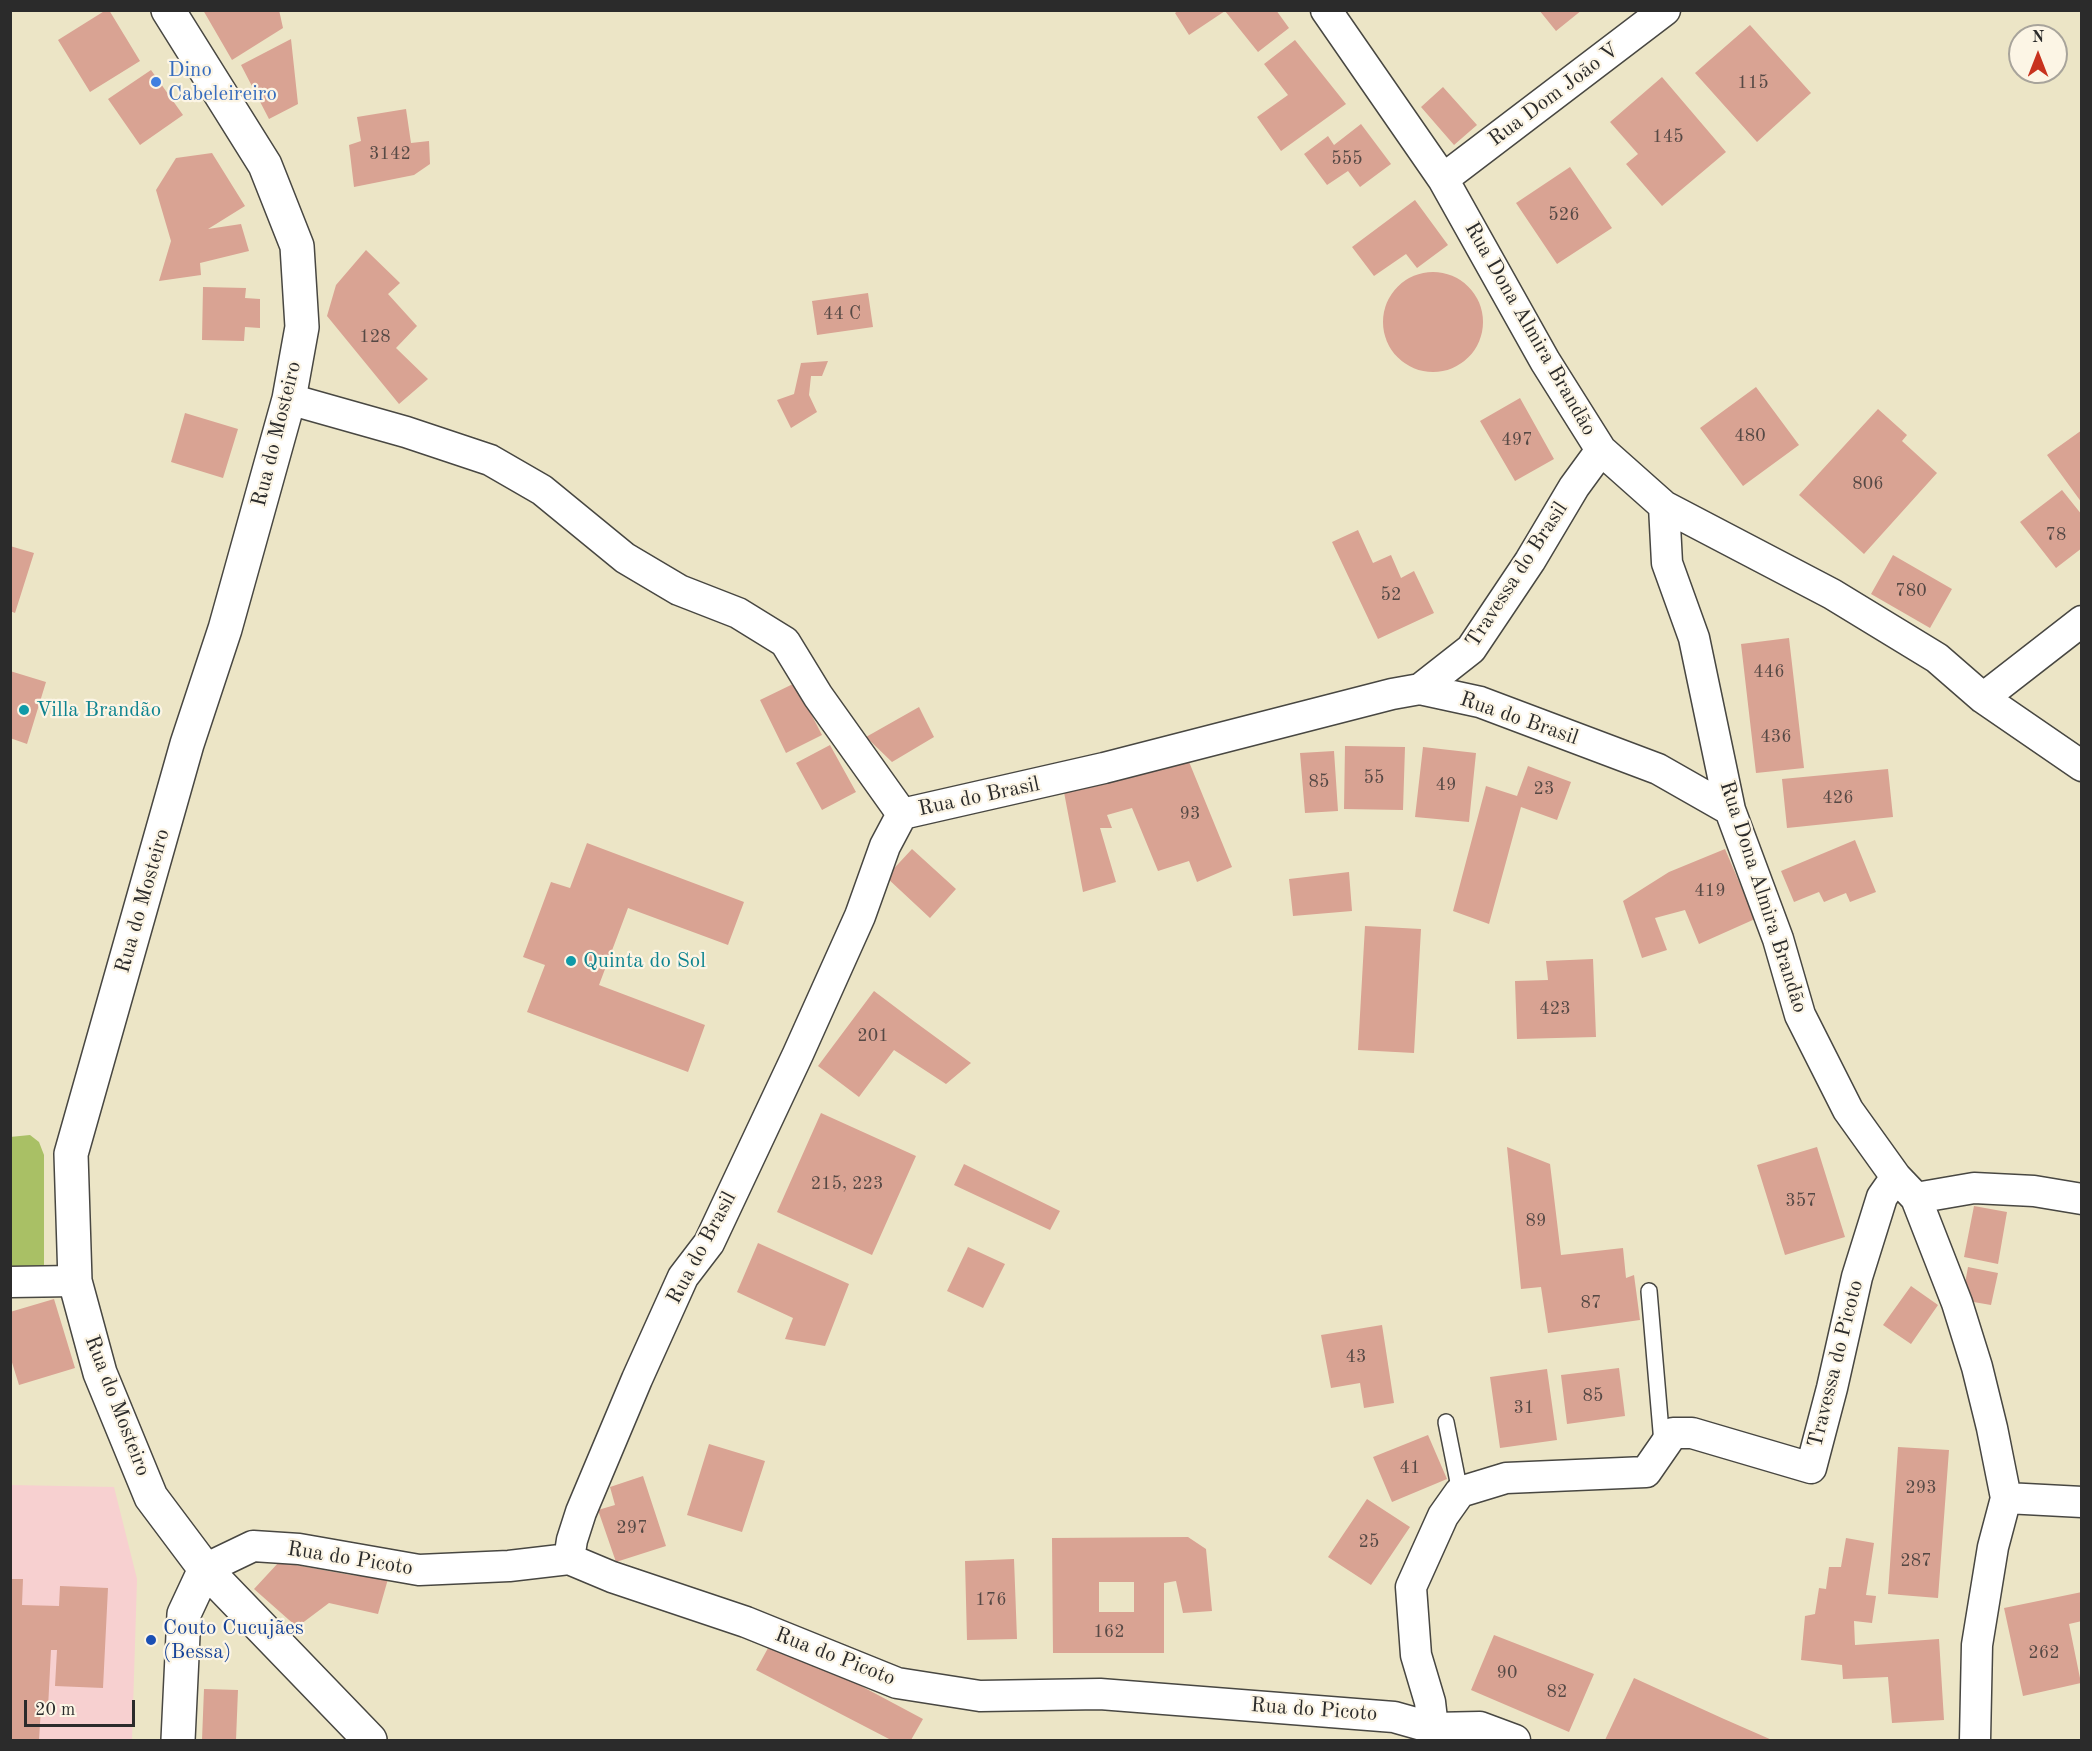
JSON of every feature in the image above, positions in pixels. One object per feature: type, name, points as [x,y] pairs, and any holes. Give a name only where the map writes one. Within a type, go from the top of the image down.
[{"type":"main road","name":"Rua do Mosteiro","points":[[168,10],[265,165],[297,246],[302,327],[289,399],[225,629],[188,744],[71,1154],[75,1281],[100,1373],[151,1497],[205,1569],[370,1740]]},
{"type":"main road","points":[[178,1740],[184,1614],[205,1569]]},
{"type":"street","name":"Rua Dona Almira Brandão","points":[[1326,10],[1443,179],[1545,361],[1601,450],[1664,506],[1668,563],[1694,638],[1730,810],[1778,939],[1800,1015],[1848,1110],[1896,1177],[1916,1198],[1953,1293],[1977,1367],[2006,1498],[1993,1547],[1977,1645],[1976,1740]]},
{"type":"street","name":"Rua Dom João V","points":[[1443,179],[1665,10]]},
{"type":"street","points":[[289,399],[406,432],[490,460],[542,490],[625,558],[679,590],[738,614],[784,642],[818,696],[902,813]]},
{"type":"street","name":"Travessa do Brasil","points":[[1420,689],[1472,649],[1530,561],[1574,487],[1601,450]]},
{"type":"street","points":[[1664,506],[1832,594],[1937,658],[1983,698],[2082,766]]},
{"type":"street","points":[[1983,698],[2082,621]]},
{"type":"street","name":"Rua do Brasil","points":[[569,1559],[580,1512],[637,1379],[683,1277],[709,1243],[798,1054],[860,916],[885,846],[902,813],[1104,768],[1392,694],[1420,689],[1480,702],[1658,769],[1730,810]]},
{"type":"street","name":"Travessa do Picoto","points":[[1460,1492],[1506,1478],[1646,1472],[1673,1433],[1692,1433],[1811,1468],[1857,1277],[1882,1197],[1896,1177]]},
{"type":"street","points":[[1916,1198],[1974,1188],[2034,1191],[2082,1199]]},
{"type":"street","points":[[10,1282],[75,1281]]},
{"type":"street","points":[[1433,1728],[1430,1702],[1416,1655],[1411,1587],[1443,1516],[1460,1492]]},
{"type":"street","points":[[2006,1498],[2082,1502]]},
{"type":"street","name":"Rua do Picoto","points":[[205,1569],[253,1546],[299,1549],[419,1570],[509,1566],[569,1559],[612,1577],[746,1623],[897,1683],[980,1696],[1100,1694],[1394,1717],[1433,1728],[1480,1726],[1497,1737]]},
{"type":"lane","points":[[1649,1291],[1663,1447]]},
{"type":"lane","points":[[1446,1422],[1460,1492]]},
{"type":"shaded area","points":[[11,1485],[114,1487],[137,1579],[132,1740],[11,1740]]},
{"type":"green space","points":[[30,1135],[39,1142],[44,1155],[44,1268],[11,1270],[10,1137]]},
{"type":"building","points":[[109,10],[140,61],[90,92],[58,40]]},
{"type":"building","points":[[203,10],[279,10],[283,28],[232,60]]},
{"type":"building","points":[[1179,10],[1276,10],[1289,28],[1258,52],[1225,11],[1189,35],[1175,13]]},
{"type":"building","points":[[1539,10],[1582,10],[1556,31]]},
{"type":"building","points":[[1750,25],[1811,93],[1757,142],[1695,73]]},
{"type":"building","points":[[291,39],[298,104],[269,119],[241,65]]},
{"type":"building","points":[[1295,40],[1346,104],[1281,151],[1257,117],[1288,95],[1264,64]]},
{"type":"building","points":[[151,70],[183,115],[140,145],[108,99]]},
{"type":"building","points":[[1662,77],[1726,152],[1662,206],[1626,164],[1638,154],[1610,122]]},
{"type":"building","points":[[1443,87],[1477,125],[1454,145],[1421,107]]},
{"type":"building","points":[[406,109],[411,143],[429,141],[430,164],[414,175],[354,187],[349,145],[361,141],[357,117]]},
{"type":"building","points":[[1361,124],[1391,164],[1360,187],[1348,171],[1327,185],[1304,154],[1328,136],[1334,145]]},
{"type":"building","points":[[212,153],[245,206],[208,229],[241,224],[249,251],[200,263],[201,275],[159,281],[171,241],[156,190],[176,158]]},
{"type":"building","points":[[1570,167],[1612,228],[1557,264],[1516,203]]},
{"type":"building","points":[[1415,200],[1448,245],[1417,268],[1406,254],[1374,276],[1352,247]]},
{"type":"building","points":[[366,250],[400,283],[388,294],[417,326],[396,348],[428,379],[399,404],[327,316],[336,285]]},
{"type":"building","points":[[1433,272],[1452,275],[1469,286],[1480,303],[1483,322],[1480,341],[1469,358],[1452,369],[1433,372],[1414,369],[1397,358],[1386,341],[1383,322],[1386,303],[1397,286],[1414,275]]},
{"type":"building","points":[[203,287],[246,288],[245,298],[260,299],[260,328],[245,327],[244,341],[202,340]]},
{"type":"building","points":[[868,293],[873,327],[817,335],[812,301]]},
{"type":"building","points":[[828,361],[822,376],[811,376],[809,395],[817,412],[791,428],[777,400],[794,394],[801,363]]},
{"type":"building","points":[[1756,387],[1799,445],[1743,486],[1700,428]]},
{"type":"building","points":[[1520,398],[1554,459],[1515,481],[1480,421]]},
{"type":"building","points":[[1878,409],[1907,435],[1902,441],[1937,473],[1864,554],[1799,495]]},
{"type":"building","points":[[185,413],[238,429],[223,478],[171,462]]},
{"type":"building","points":[[2082,430],[2082,503],[2047,455]]},
{"type":"building","points":[[2062,490],[2082,515],[2082,548],[2056,568],[2020,522]]},
{"type":"building","points":[[1358,530],[1373,563],[1391,555],[1401,578],[1414,571],[1434,613],[1378,639],[1332,542]]},
{"type":"building","points":[[10,546],[34,553],[15,613],[10,611]]},
{"type":"building","points":[[1893,555],[1952,589],[1930,628],[1871,594]]},
{"type":"building","points":[[1789,638],[1804,768],[1756,773],[1741,644]]},
{"type":"building","name":"Villa Brandão","points":[[10,671],[46,682],[27,744],[10,738]]},
{"type":"building","points":[[795,683],[822,735],[786,753],[760,700]]},
{"type":"building","points":[[919,707],[934,737],[892,762],[866,737]]},
{"type":"building","points":[[830,745],[856,792],[822,810],[796,763]]},
{"type":"building","points":[[1345,746],[1405,747],[1403,810],[1344,809]]},
{"type":"building","points":[[1423,747],[1476,753],[1469,822],[1415,817]]},
{"type":"building","points":[[1334,751],[1338,811],[1305,813],[1300,753]]},
{"type":"building","points":[[1185,752],[1232,867],[1197,882],[1189,861],[1158,871],[1132,808],[1107,815],[1112,828],[1100,828],[1116,882],[1083,892],[1063,787]]},
{"type":"building","points":[[1528,766],[1571,782],[1557,820],[1521,807],[1489,924],[1453,911],[1486,786],[1517,796]]},
{"type":"building","points":[[1888,769],[1893,817],[1787,828],[1782,779]]},
{"type":"building","points":[[1855,840],[1876,892],[1850,902],[1846,893],[1824,902],[1819,892],[1794,902],[1781,871]]},
{"type":"building","name":"Quinta do Sol","points":[[587,843],[744,902],[728,945],[628,908],[599,985],[705,1025],[688,1072],[527,1012],[545,965],[523,957],[551,882],[570,888]]},
{"type":"building","points":[[912,849],[956,889],[930,918],[886,877]]},
{"type":"building","points":[[1725,849],[1755,919],[1699,944],[1685,910],[1655,918],[1667,950],[1642,958],[1623,901],[1669,872]]},
{"type":"building","points":[[1349,872],[1352,911],[1293,916],[1289,879]]},
{"type":"building","points":[[1365,926],[1421,929],[1414,1053],[1358,1050]]},
{"type":"building","points":[[1593,959],[1596,1037],[1517,1039],[1515,981],[1548,980],[1546,961]]},
{"type":"building","points":[[874,991],[971,1063],[946,1084],[894,1050],[859,1097],[818,1066]]},
{"type":"building","points":[[821,1113],[916,1156],[872,1255],[777,1212]]},
{"type":"building","points":[[1507,1147],[1550,1164],[1561,1255],[1623,1248],[1626,1278],[1634,1275],[1640,1320],[1548,1333],[1541,1287],[1521,1289]]},
{"type":"building","points":[[1817,1147],[1845,1237],[1785,1255],[1757,1165]]},
{"type":"building","points":[[964,1164],[1060,1211],[1050,1230],[954,1185]]},
{"type":"building","points":[[1974,1206],[2007,1212],[1998,1264],[1964,1257]]},
{"type":"building","points":[[758,1243],[849,1284],[825,1346],[785,1339],[793,1318],[737,1292]]},
{"type":"building","points":[[968,1247],[1005,1264],[983,1308],[947,1291]]},
{"type":"building","points":[[1968,1267],[1998,1273],[1991,1305],[1962,1300]]},
{"type":"building","points":[[1911,1286],[1938,1305],[1911,1344],[1883,1325]]},
{"type":"building","points":[[54,1299],[75,1368],[19,1385],[10,1356],[10,1312]]},
{"type":"building","points":[[1382,1325],[1394,1403],[1364,1408],[1360,1383],[1331,1388],[1321,1335]]},
{"type":"building","points":[[1619,1368],[1625,1416],[1567,1424],[1561,1375]]},
{"type":"building","points":[[1547,1369],[1557,1440],[1500,1448],[1490,1377]]},
{"type":"building","points":[[1428,1435],[1447,1479],[1392,1502],[1373,1457]]},
{"type":"building","points":[[709,1444],[765,1461],[742,1532],[687,1515]]},
{"type":"building","points":[[1898,1447],[1949,1450],[1938,1598],[1888,1594]]},
{"type":"building","points":[[643,1476],[666,1546],[616,1562],[598,1510],[615,1505],[610,1487]]},
{"type":"building","points":[[1367,1499],[1410,1527],[1371,1585],[1328,1557]]},
{"type":"building","points":[[1188,1537],[1206,1549],[1212,1611],[1183,1613],[1176,1581],[1164,1583],[1164,1653],[1053,1653],[1052,1538]],"holes":[[[1099,1582],[1134,1582],[1134,1612],[1099,1612]]]},
{"type":"building","points":[[1846,1538],[1874,1543],[1866,1595],[1876,1596],[1872,1623],[1854,1621],[1855,1645],[1939,1639],[1944,1720],[1892,1723],[1888,1677],[1843,1679],[1842,1665],[1801,1660],[1805,1616],[1815,1614],[1819,1588],[1826,1589],[1829,1567],[1841,1567]]},
{"type":"building","points":[[1014,1559],[1017,1639],[967,1640],[965,1561]]},
{"type":"building","points":[[279,1562],[388,1579],[378,1614],[329,1603],[297,1627],[254,1589]]},
{"type":"building","points":[[10,1579],[23,1579],[22,1605],[59,1606],[60,1586],[108,1588],[103,1688],[55,1686],[57,1650],[51,1650],[48,1708],[41,1708],[39,1740],[10,1740]]},
{"type":"building","points":[[2082,1592],[2082,1621],[2069,1624],[2081,1683],[2023,1696],[2004,1608]]},
{"type":"building","points":[[1494,1635],[1594,1674],[1569,1732],[1471,1690]]},
{"type":"building","points":[[773,1639],[923,1719],[911,1740],[891,1740],[756,1670]]},
{"type":"building","points":[[1634,1678],[1724,1719],[1772,1740],[1605,1740]]},
{"type":"building","points":[[204,1689],[238,1690],[236,1740],[202,1740]]},
{"type":"place","name":"Dino Cabeleireiro","points":[[156,82]]},
{"type":"place","name":"Villa Brandão","points":[[24,710]]},
{"type":"place","name":"Quinta do Sol","points":[[571,961]]},
{"type":"place","name":"Couto Cucujães (Bessa)","points":[[151,1640]]}]
